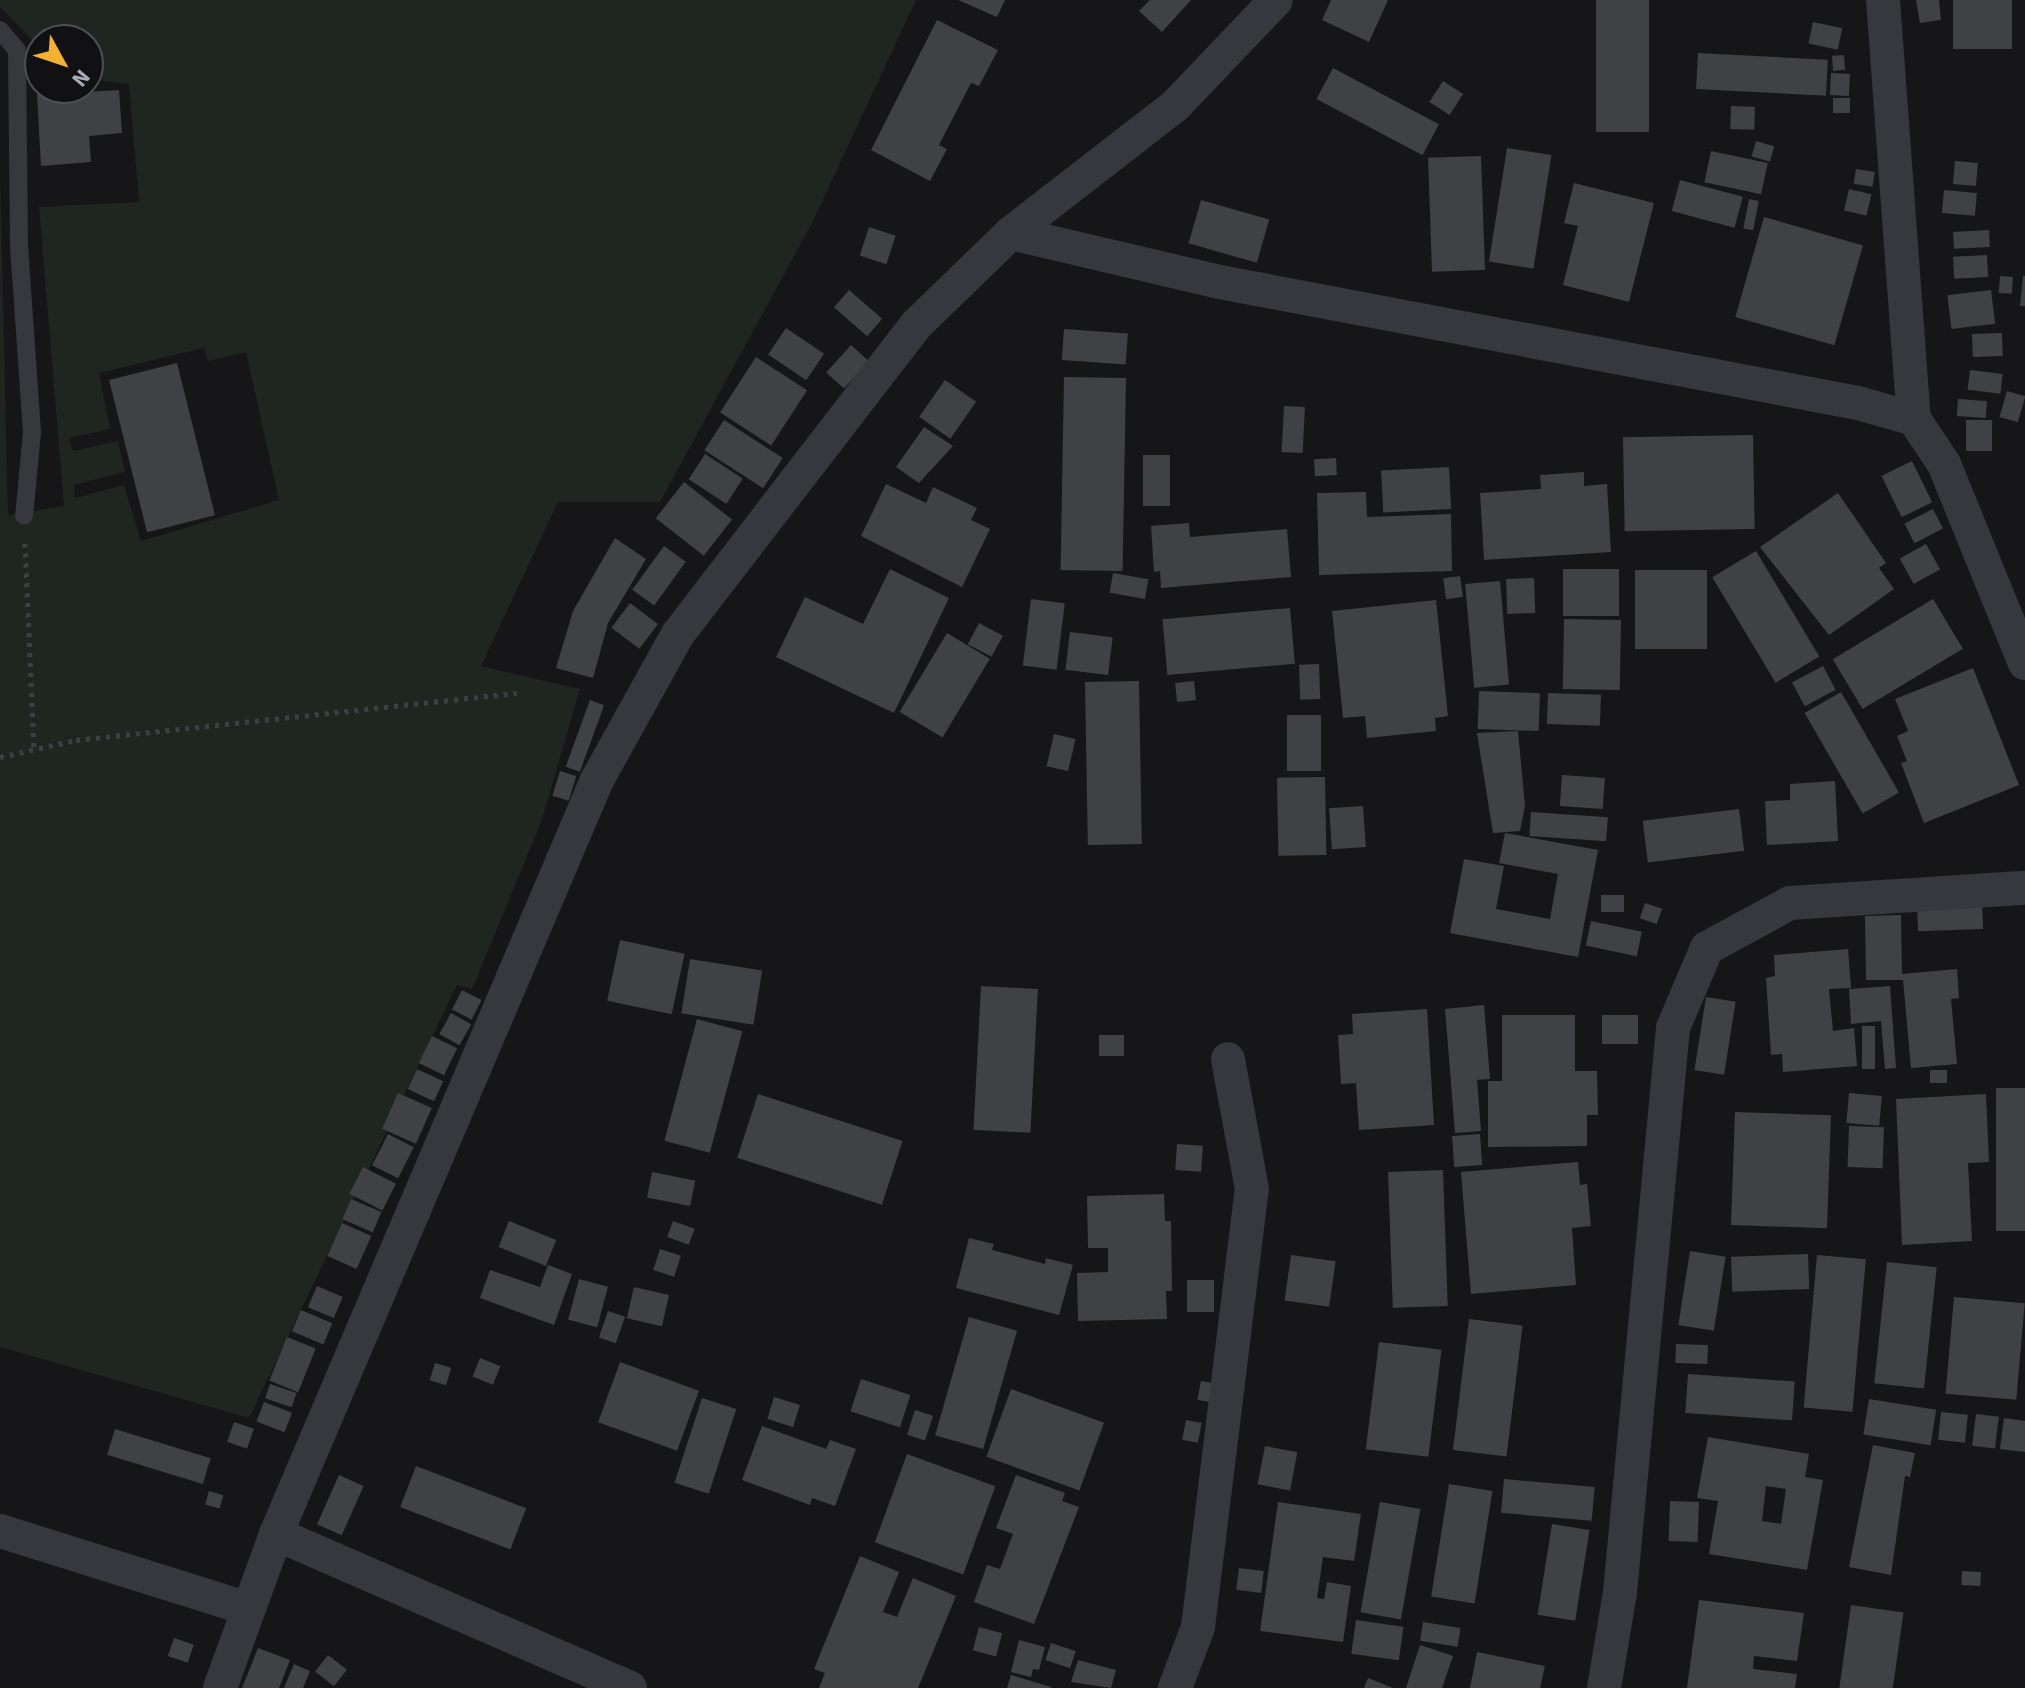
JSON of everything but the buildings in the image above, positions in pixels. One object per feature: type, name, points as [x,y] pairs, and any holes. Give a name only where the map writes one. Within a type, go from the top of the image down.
[{"type":"street","points":[[220,1688],[245,1608],[597,780],[678,634],[916,325],[1011,233],[1175,106],[1276,0]]},
{"type":"street","points":[[1883,0],[1914,419],[1944,464],[2025,663]]},
{"type":"street","points":[[1011,233],[1220,282],[1858,403],[1914,419]]},
{"type":"street","points":[[1604,1688],[1620,1592],[1673,1028],[1707,948],[1790,903],[2025,888]]},
{"type":"street","points":[[1175,1688],[1198,1627],[1252,1189],[1228,1059]]},
{"type":"street","points":[[0,1531],[245,1608]]},
{"type":"street","points":[[276,1534],[630,1688]]},
{"type":"lane","points":[[0,30],[17,50],[19,246],[32,432],[24,516]]},
{"type":"path","points":[[24,516],[34,749]]},
{"type":"path","points":[[0,757],[76,740],[517,693]]},
{"type":"shaded area","points":[[0,0],[916,0],[812,223],[660,502],[558,502],[481,666],[580,689],[542,820],[472,989],[457,985],[249,1418],[0,1347],[0,173],[8,515],[64,506],[39,207],[139,202],[129,84],[104,81],[104,24],[24,24],[24,32],[0,7]],"holes":[[[204,348],[208,361],[246,352],[279,500],[141,541],[124,485],[75,498],[74,485],[125,472],[118,441],[73,451],[69,438],[110,429],[99,373]]]}]
